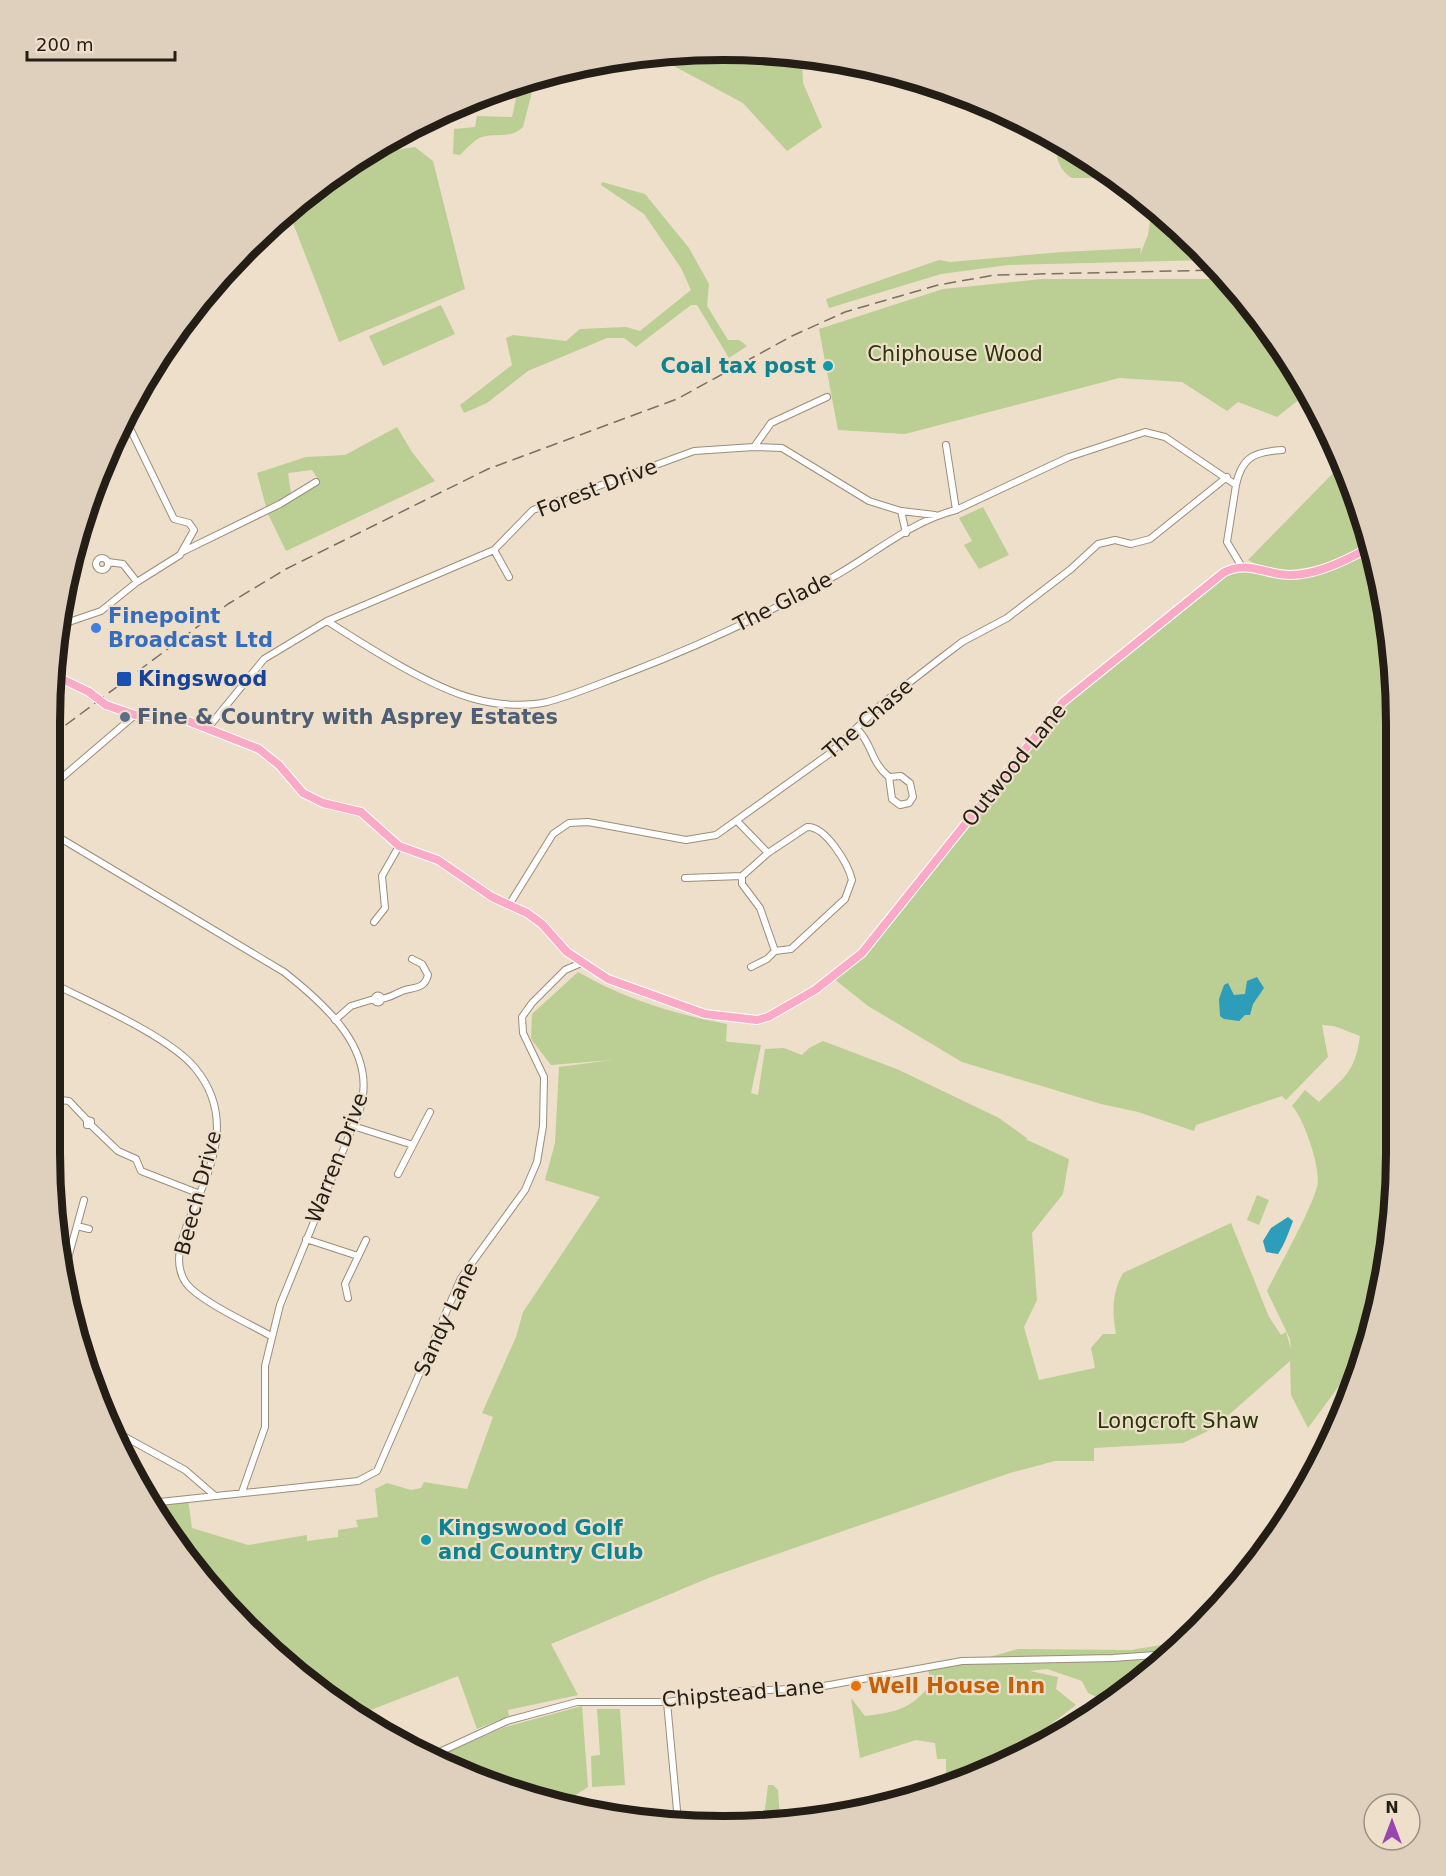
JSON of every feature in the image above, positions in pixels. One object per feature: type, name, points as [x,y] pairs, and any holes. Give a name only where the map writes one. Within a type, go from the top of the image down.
[{"type":"main road","points":[[1242,567],[1298,575],[1363,550]]},
{"type":"main road","name":"Outwood Lane","points":[[399,846],[438,860],[469,883],[535,918],[567,952],[581,963],[626,987],[686,1009],[731,1018],[764,1019],[815,990],[853,962],[930,870],[1063,702],[1223,573],[1242,567]]},
{"type":"main road","points":[[61,677],[89,692],[106,705],[135,715],[183,719],[269,755],[303,793],[324,803],[361,812],[399,846]]},
{"type":"street","points":[[753,447],[771,423],[827,397]]},
{"type":"street","points":[[129,428],[174,519],[192,526],[192,534],[184,551]]},
{"type":"street","name":"The Glade","points":[[327,621],[432,681],[474,699],[511,705],[545,702],[654,663],[779,607],[935,515],[956,510],[1069,457],[1145,432],[1165,437],[1236,485]]},
{"type":"street","points":[[946,445],[956,510]]},
{"type":"street","name":"Forest Drive","points":[[207,729],[264,659],[327,621],[494,550],[533,510],[694,451],[753,447],[782,448],[870,501],[901,511],[935,515]]},
{"type":"street","points":[[1242,567],[1227,542],[1239,471],[1248,459],[1259,452],[1282,450]]},
{"type":"street","name":"The Chase","points":[[509,905],[553,834],[569,823],[588,822],[693,840],[716,835],[738,822],[828,754],[883,703],[941,658],[962,642],[1007,618],[1071,569],[1098,544],[1115,540],[1131,544],[1150,539],[1227,477]]},
{"type":"street","points":[[68,622],[101,611],[137,582],[184,551],[280,504],[316,482]]},
{"type":"street","points":[[901,511],[906,533]]},
{"type":"street","points":[[494,550],[509,577]]},
{"type":"street","points":[[108,562],[123,564],[137,582]]},
{"type":"street","points":[[60,779],[135,715]]},
{"type":"street","points":[[857,729],[868,744],[874,763],[889,777],[892,799],[900,805],[909,803],[913,794],[908,780],[901,776],[889,777]]},
{"type":"street","points":[[738,822],[768,853]]},
{"type":"street","points":[[685,878],[741,876],[803,828],[812,826],[820,831],[843,858],[852,880],[845,899],[788,951],[775,951],[767,959],[752,967]]},
{"type":"street","name":"Warren Drive","points":[[60,837],[284,972],[317,999],[335,1020],[352,1044],[365,1076],[365,1092],[353,1126],[306,1239],[271,1336],[265,1373],[265,1427],[242,1492]]},
{"type":"street","points":[[374,922],[386,908],[382,876],[399,846]]},
{"type":"street","points":[[741,876],[742,884],[760,908],[775,951]]},
{"type":"street","points":[[566,970],[567,952]]},
{"type":"street","points":[[335,1020],[351,1006],[404,990],[418,989],[425,983],[428,975],[425,968],[412,959]]},
{"type":"street","name":"Sandy Lane","points":[[160,1502],[358,1481],[373,1475],[380,1467],[460,1278],[531,1180],[541,1144],[544,1077],[523,1033],[522,1017],[528,1007],[566,970],[581,963]]},
{"type":"street","name":"Beech Drive","points":[[60,987],[169,1045],[194,1066],[204,1081],[214,1101],[218,1131],[200,1194],[182,1243],[179,1264],[181,1275],[197,1293],[271,1336]]},
{"type":"street","points":[[60,1100],[69,1101],[118,1151],[136,1159],[141,1171],[200,1194]]},
{"type":"street","points":[[398,1173],[430,1112]]},
{"type":"street","points":[[353,1126],[412,1145]]},
{"type":"street","points":[[69,1256],[84,1200]]},
{"type":"street","points":[[77,1226],[89,1229]]},
{"type":"street","points":[[306,1239],[358,1256]]},
{"type":"street","points":[[348,1298],[345,1284],[366,1240]]},
{"type":"street","points":[[123,1436],[176,1464],[214,1495]]},
{"type":"street","name":"Chipstead Lane","points":[[439,1752],[507,1721],[577,1702],[667,1702],[742,1691],[813,1688],[962,1661],[1155,1655]]},
{"type":"street","points":[[667,1702],[677,1815]]},
{"type":"green space","points":[[723,60],[802,65],[803,83],[822,127],[787,151],[743,103],[667,62]]},
{"type":"green space","points":[[533,88],[523,127],[514,133],[482,137],[460,155],[453,154],[454,129],[475,127],[477,116],[512,117],[517,93]]},
{"type":"green space","points":[[415,147],[433,161],[465,289],[339,342],[292,220],[319,197],[389,151]]},
{"type":"green space","points":[[1056,150],[1100,178],[1072,178],[1064,171]]},
{"type":"green space","points":[[602,182],[645,194],[689,248],[709,284],[707,306],[728,340],[739,340],[747,346],[729,358],[697,305],[691,305],[636,347],[624,338],[607,338],[528,371],[487,403],[464,413],[460,405],[512,365],[506,338],[513,335],[566,341],[580,329],[626,327],[640,331],[691,290],[681,268],[644,214],[601,185]]},
{"type":"green space","points":[[1151,217],[1198,260],[1008,265],[941,274],[829,308],[826,299],[939,260],[950,262],[1141,248],[1140,255],[1148,235]]},
{"type":"green space","name":"Chiphouse Wood","points":[[1042,279],[1215,279],[1249,319],[1301,398],[1277,417],[1238,402],[1227,411],[1182,382],[1119,378],[905,434],[838,430],[819,329],[943,289]]},
{"type":"green space","points":[[441,305],[455,334],[383,366],[369,336]]},
{"type":"green space","points":[[397,427],[412,452],[435,481],[286,551],[268,514],[257,473],[306,457],[345,455]],"holes":[[[312,470],[318,479],[317,484],[292,500],[288,473]]]},
{"type":"green space","points":[[1336,470],[1362,547],[1326,563],[1293,570],[1261,566],[1248,560]]},
{"type":"green space","points":[[983,507],[1009,555],[979,569],[964,545],[972,541],[959,518]]},
{"type":"green space","name":"Longcroft Shaw","points":[[1364,554],[1373,594],[1385,680],[1385,1196],[1373,1282],[1351,1366],[1347,1378],[1308,1428],[1291,1395],[1290,1361],[1214,1428],[1183,1443],[1094,1448],[1094,1461],[1055,1461],[1010,1473],[711,1577],[551,1644],[578,1695],[508,1710],[509,1716],[477,1729],[458,1676],[367,1712],[319,1679],[254,1622],[197,1557],[160,1502],[188,1499],[192,1528],[248,1545],[307,1535],[307,1541],[338,1537],[338,1530],[358,1527],[356,1520],[378,1517],[375,1489],[387,1483],[411,1490],[421,1488],[424,1482],[467,1489],[493,1417],[482,1413],[516,1337],[523,1312],[600,1197],[545,1180],[555,1143],[559,1067],[612,1060],[551,1065],[531,1039],[532,1014],[578,972],[631,998],[689,1016],[727,1024],[726,1041],[761,1045],[751,1093],[758,1095],[765,1049],[784,1048],[802,1055],[809,1048],[823,1041],[899,1070],[999,1118],[1028,1139],[1025,1139],[1069,1159],[1063,1194],[1032,1233],[1037,1300],[1024,1327],[1039,1380],[1095,1368],[1091,1348],[1103,1334],[1116,1334],[1114,1303],[1123,1273],[1231,1223],[1269,1317],[1281,1335],[1286,1332],[1291,1349],[1290,1339],[1267,1291],[1307,1212],[1318,1179],[1311,1145],[1302,1121],[1292,1106],[1305,1090],[1319,1102],[1342,1080],[1355,1058],[1360,1036],[1334,1026],[1322,1025],[1328,1057],[1286,1100],[1282,1096],[1196,1125],[1194,1131],[1138,1112],[1101,1104],[962,1062],[868,1006],[833,978],[853,962],[1063,702],[1130,653],[1224,575],[1251,571],[1280,577],[1344,563]]},
{"type":"green space","points":[[1257,1195],[1269,1200],[1259,1225],[1247,1220]]},
{"type":"green space","points":[[1168,1644],[1152,1657],[1138,1661],[1150,1660],[1099,1699],[1088,1693],[1082,1681],[1047,1669],[1030,1671],[1058,1677],[1056,1689],[1076,1705],[1030,1740],[977,1766],[946,1777],[946,1759],[937,1759],[935,1743],[916,1740],[860,1758],[851,1698],[865,1716],[894,1711],[916,1699],[931,1684],[928,1669],[967,1663],[1018,1649],[1131,1650]]},
{"type":"green space","points":[[582,1706],[588,1787],[571,1798],[510,1781],[443,1754],[505,1727]]},
{"type":"green space","points":[[597,1709],[620,1709],[625,1785],[592,1787],[591,1756],[600,1755]]},
{"type":"green space","points":[[768,1785],[773,1785],[778,1790],[780,1813],[766,1815]]},
{"type":"water","points":[[1257,977],[1264,988],[1253,1004],[1250,1015],[1245,1015],[1239,1021],[1224,1019],[1220,1016],[1219,999],[1224,985],[1228,983],[1234,995],[1245,994],[1247,981]]},
{"type":"water","points":[[1288,1217],[1293,1221],[1278,1254],[1266,1252],[1263,1241],[1271,1228]]},
{"type":"railway","points":[[60,729],[228,604],[286,569],[488,469],[677,399],[792,336],[845,312],[938,285],[995,275],[1207,270]]},
{"type":"place","name":"Coal tax post","points":[[828,366]]},
{"type":"place","name":"Finepoint Broadcast Ltd","points":[[96,628]]},
{"type":"place","name":"Kingswood","points":[[124,679]]},
{"type":"place","name":"Fine & Country with Asprey Estates","points":[[125,717]]},
{"type":"place","name":"Kingswood Golf and Country Club","points":[[426,1540]]},
{"type":"place","name":"Well House Inn","points":[[856,1686]]}]
